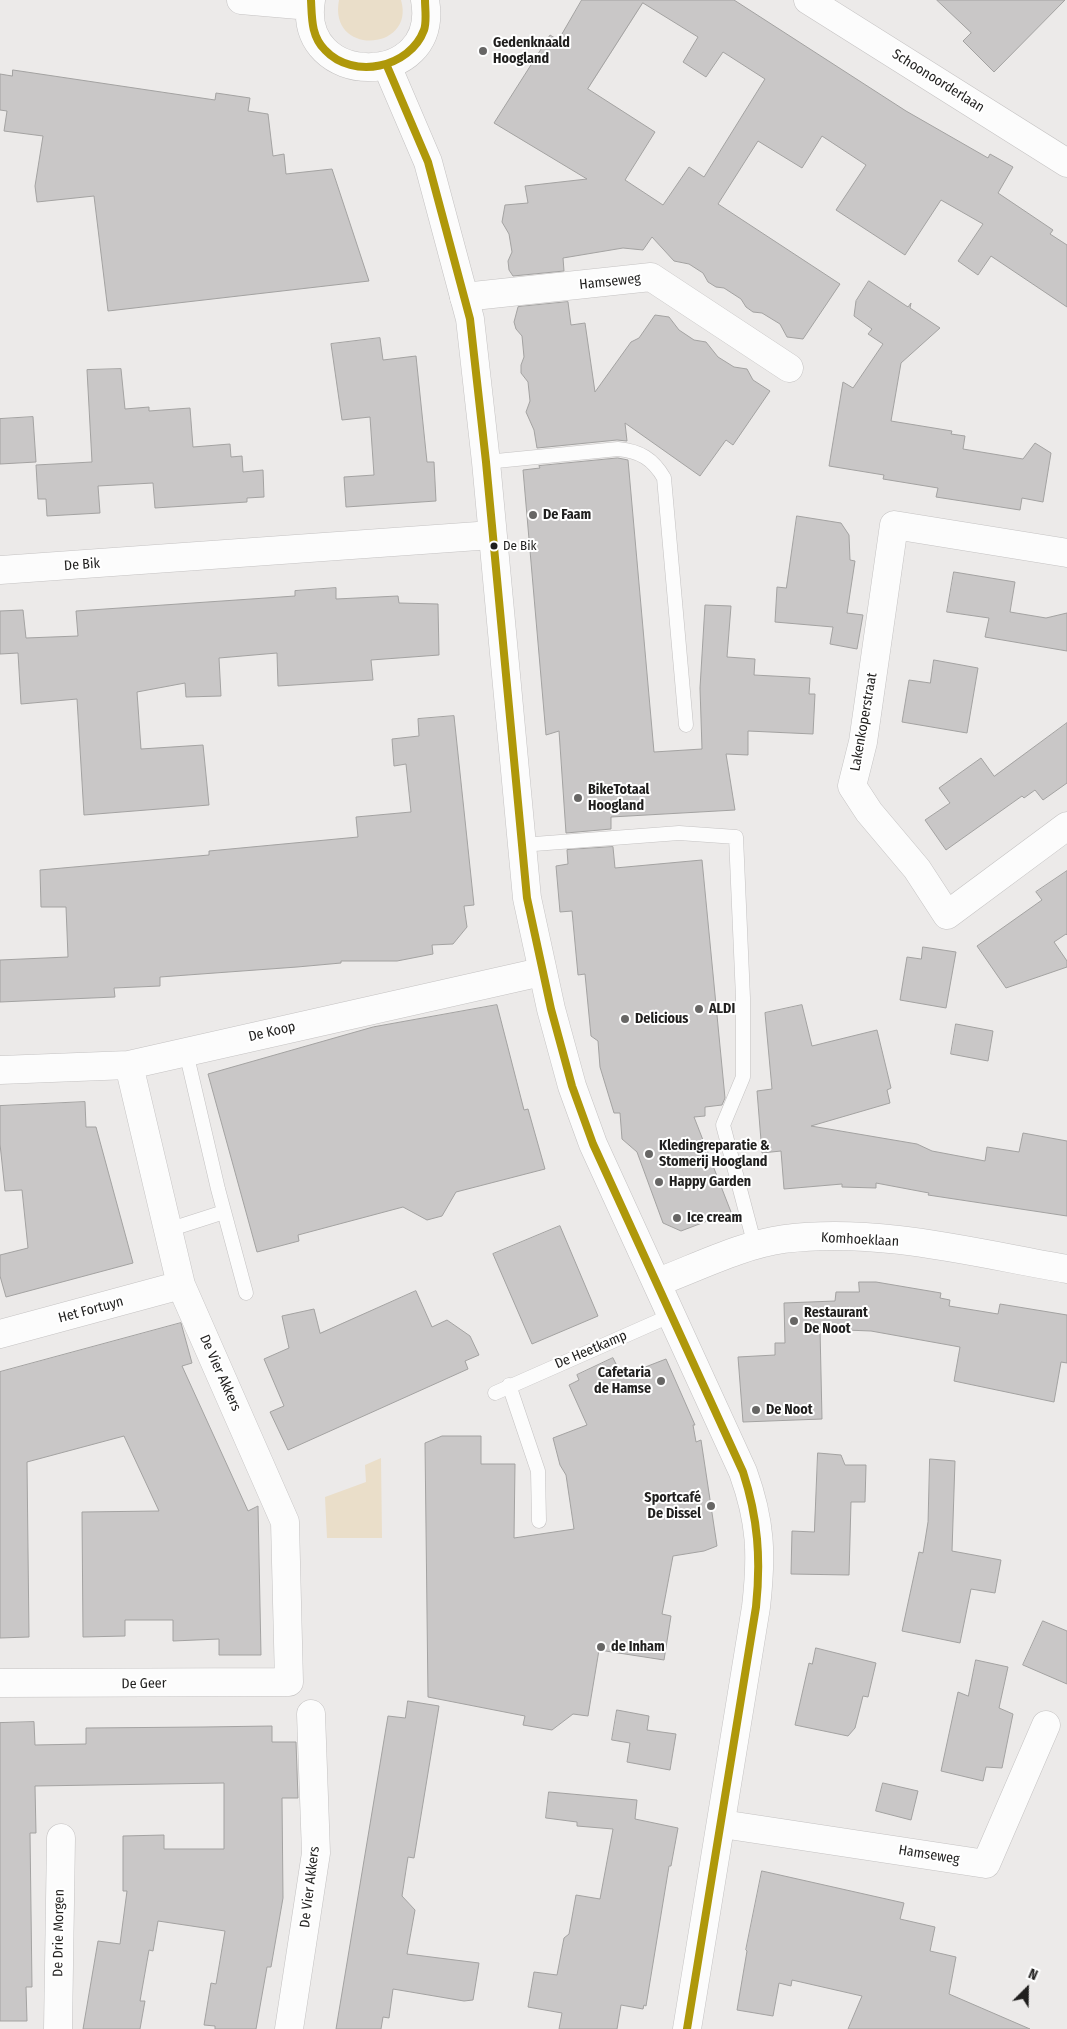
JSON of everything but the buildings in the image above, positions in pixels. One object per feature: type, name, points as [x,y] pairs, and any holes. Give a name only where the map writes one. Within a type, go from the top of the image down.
[{"type":"street","points":[[241,0],[311,3],[315,34],[332,56],[344,64],[358,68],[386,66],[398,60],[417,43],[426,19],[426,0]]},
{"type":"street","name":"Schoonoorderlaan","points":[[808,0],[1067,163]]},
{"type":"street","points":[[386,66],[428,162],[470,319],[486,462],[521,845],[527,898],[541,972],[572,1086],[593,1144],[658,1282],[743,1472],[754,1502],[760,1537],[761,1559],[756,1607],[687,2029]]},
{"type":"street","name":"Hamseweg","points":[[464,297],[651,277],[789,368]]},
{"type":"street","name":"Lakenkoperstraat","points":[[1067,552],[894,525],[863,742],[852,786],[869,812],[916,869],[947,915],[1067,826]]},
{"type":"street","name":"De Bik","points":[[0,570],[492,536]]},
{"type":"street","name":"De Koop","points":[[0,1070],[129,1064],[541,972]]},
{"type":"street","name":"De Vier Akkers","points":[[129,1064],[181,1285],[285,1522],[289,1682]]},
{"type":"street","name":"Komhoeklaan","points":[[658,1282],[755,1246],[783,1240],[808,1238],[877,1238],[1067,1269]]},
{"type":"street","name":"Het Fortuyn","points":[[0,1334],[181,1285]]},
{"type":"street","name":"De Geer","points":[[0,1683],[289,1682]]},
{"type":"street","name":"De Vier Akkers","points":[[289,2029],[316,1853],[311,1714]]},
{"type":"street","name":"Hamseweg","points":[[722,1824],[986,1864],[1046,1724]]},
{"type":"street","name":"De Drie Morgen","points":[[58,2029],[61,1838]]},
{"type":"lane","points":[[486,462],[618,449],[632,450],[657,465],[664,478],[686,724]]},
{"type":"lane","points":[[521,845],[679,833],[736,837],[743,998],[742,1076],[723,1125],[755,1246]]},
{"type":"lane","points":[[186,1052],[224,1212],[246,1294]]},
{"type":"lane","points":[[168,1230],[224,1212]]},
{"type":"lane","name":"De Heetkamp","points":[[495,1393],[672,1316]]},
{"type":"lane","points":[[509,1386],[538,1471],[539,1521]]},
{"type":"shaded area","points":[[339,0],[401,0],[402,17],[396,30],[385,37],[372,40],[358,38],[346,31],[339,18]]},
{"type":"shaded area","points":[[381,1458],[382,1538],[327,1538],[325,1497],[366,1482],[365,1465]]},
{"type":"transit line","points":[[311,0],[313,27],[320,45],[337,59],[350,65],[365,67],[380,66],[394,61],[407,53],[417,43],[425,27],[425,0]]},
{"type":"transit line","points":[[387,66],[428,162],[470,319],[486,462],[527,898],[551,1009],[572,1086],[593,1144],[743,1472],[755,1522],[758,1555],[756,1607],[687,2029]]},
{"type":"place","name":"Gedenknaald Hoogland","points":[[483,51]]},
{"type":"place","name":"De Faam","points":[[533,515]]},
{"type":"place","name":"De Bik","points":[[494,546]]},
{"type":"place","name":"BikeTotaal Hoogland","points":[[578,798]]},
{"type":"place","name":"ALDI","points":[[699,1009]]},
{"type":"place","name":"Delicious","points":[[625,1019]]},
{"type":"place","name":"Kledingreparatie & Stomerij Hoogland","points":[[649,1154]]},
{"type":"place","name":"Happy Garden","points":[[659,1182]]},
{"type":"place","name":"Ice cream","points":[[677,1218]]},
{"type":"place","name":"Restaurant De Noot","points":[[794,1321]]},
{"type":"place","name":"Cafetaria de Hamse","points":[[661,1381]]},
{"type":"place","name":"De Noot","points":[[756,1410]]},
{"type":"place","name":"Sportcafé De Dissel","points":[[711,1506]]},
{"type":"place","name":"de Inham","points":[[601,1647]]}]
